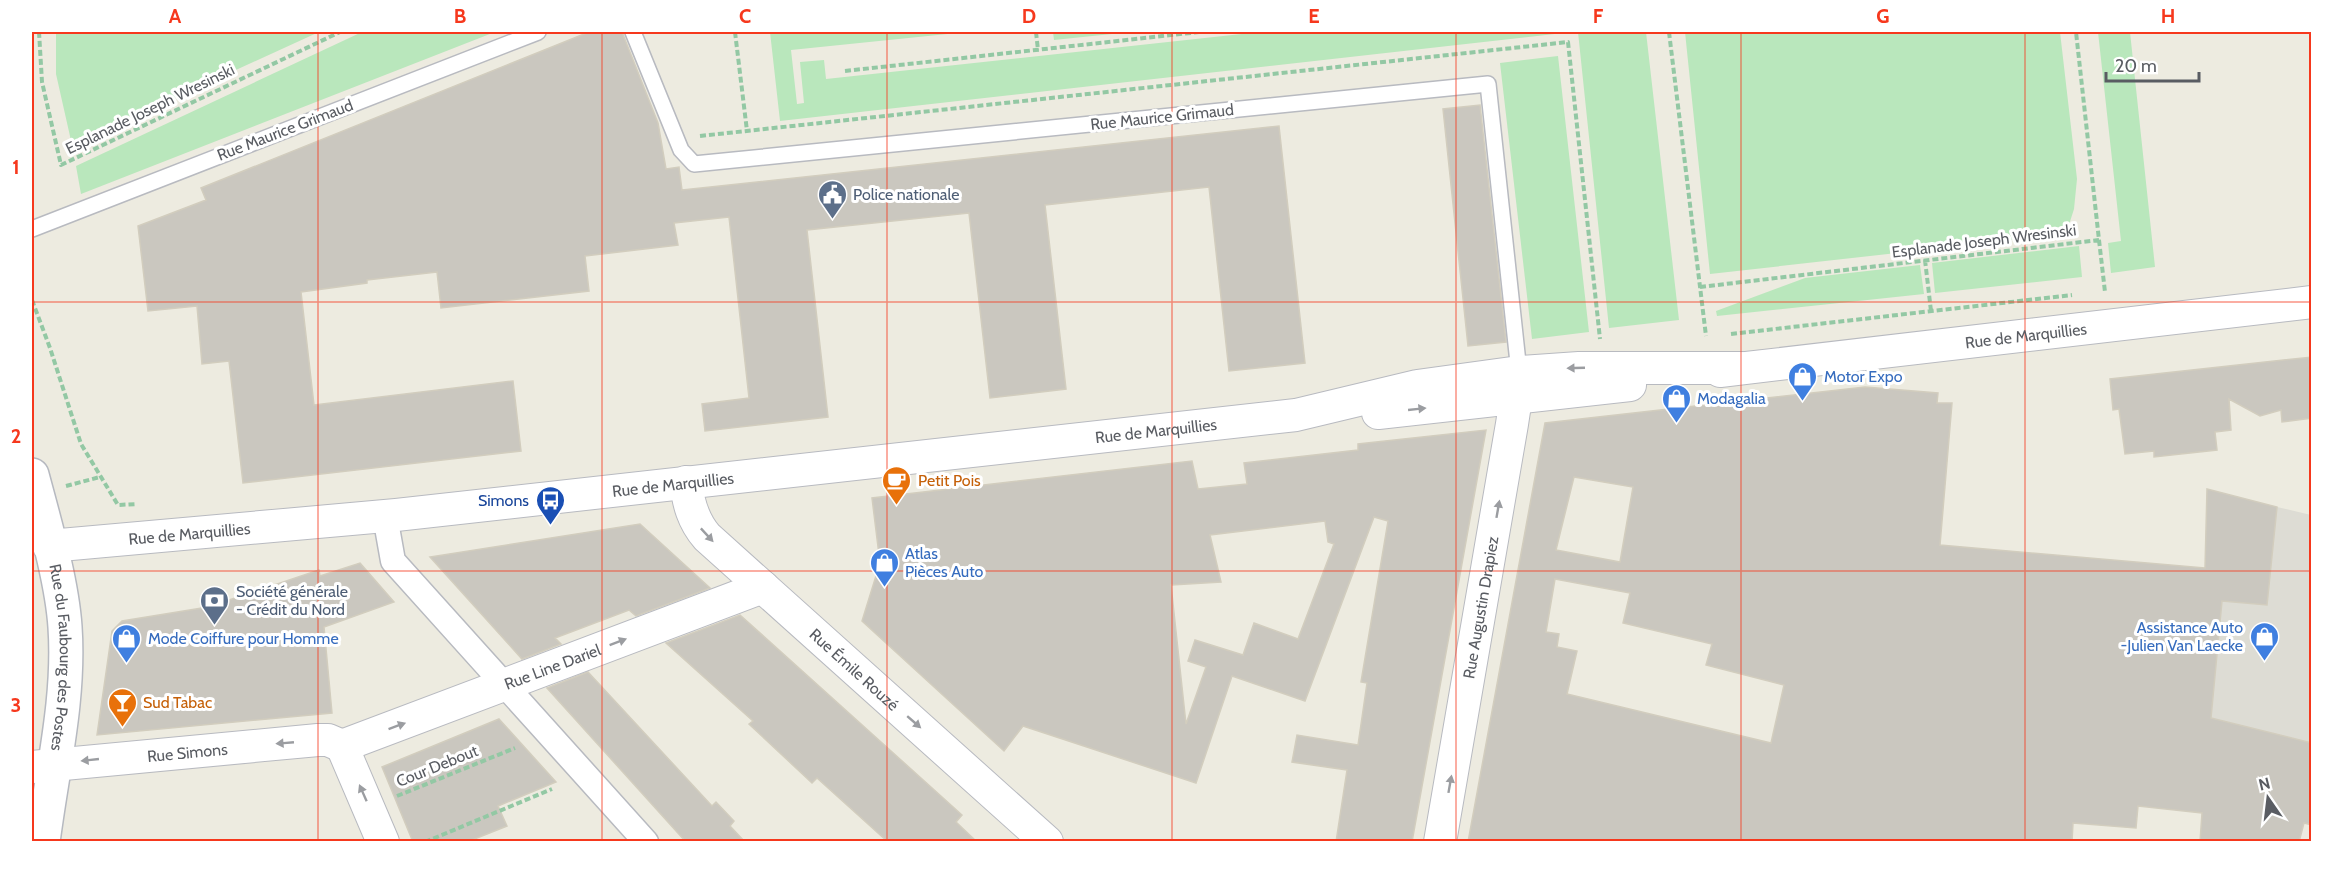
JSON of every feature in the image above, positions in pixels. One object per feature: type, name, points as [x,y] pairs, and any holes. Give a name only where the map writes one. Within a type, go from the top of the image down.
[{"type":"main road","name":"Rue du Faubourg des Postes","points":[[32,475],[61,598],[66,646],[61,723],[43,765],[43,842]]},
{"type":"street","name":"Rue de Marquillies","points":[[49,546],[385,516],[1296,415],[1346,416],[1518,385],[1665,380],[1740,368],[2312,302]]},
{"type":"street","name":"Rue Augustin Drapiez","points":[[1440,842],[1518,385]]},
{"type":"street","name":"Rue Émile Rouzé","points":[[686,482],[690,508],[702,531],[1047,842]]},
{"type":"street","points":[[385,516],[393,561],[646,842]]},
{"type":"street","name":"Rue Line Dariel","points":[[342,746],[763,587]]},
{"type":"street","name":"Rue Simons","points":[[43,765],[318,740],[328,740],[342,746]]},
{"type":"street","points":[[342,746],[383,842]]},
{"type":"lane","name":"Rue Maurice Grimaud","points":[[32,229],[538,32]]},
{"type":"lane","name":"Rue Maurice Grimaud","points":[[633,32],[681,150],[694,164],[1488,84],[1518,385]]},
{"type":"path","name":"Esplanade Joseph Wresinski","points":[[39,32],[42,82],[61,165],[340,32]]},
{"type":"path","points":[[735,32],[747,131]]},
{"type":"path","points":[[1036,32],[1038,50]]},
{"type":"path","points":[[845,71],[1200,32]]},
{"type":"path","points":[[1669,32],[1706,337]]},
{"type":"path","name":"Esplanade Joseph Wresinski","points":[[1700,287],[2099,240],[2076,32]]},
{"type":"path","points":[[2099,240],[2105,292]]},
{"type":"path","points":[[1925,260],[1931,311]]},
{"type":"path","points":[[32,300],[51,348],[81,444],[118,505]]},
{"type":"path","name":"Cour Debout","points":[[369,807],[515,748]]},
{"type":"path","points":[[425,842],[552,789]]},
{"type":"shaded area","name":"Assistance Auto -Julien Van Laecke","points":[[2277,507],[2311,515],[2311,743],[2211,718],[2222,601],[2267,605]]},
{"type":"green space","points":[[56,32],[319,32],[72,145],[56,74]]},
{"type":"green space","points":[[362,32],[495,32],[81,194],[76,166]]},
{"type":"green space","points":[[770,32],[967,32],[791,50],[797,104],[804,103],[800,62],[824,60],[826,79],[1260,32],[1572,32],[780,121]]},
{"type":"green space","points":[[1053,32],[1131,32],[1054,40]]},
{"type":"green space","points":[[1578,32],[1646,32],[1679,320],[1609,328]]},
{"type":"green space","points":[[1685,32],[2060,32],[2077,179],[2074,209],[2066,234],[1710,274]]},
{"type":"green space","points":[[2098,32],[2130,32],[2155,267],[2111,273],[2108,243],[2121,241]]},
{"type":"green space","points":[[1558,56],[1589,332],[1532,339],[1500,63]]},
{"type":"green space","points":[[2079,246],[2082,277],[1935,293],[1932,263]]},
{"type":"green space","points":[[1920,265],[1924,294],[1717,316],[1716,311],[1805,278]]},
{"type":"building","points":[[589,32],[622,32],[658,123],[666,169],[679,167],[682,190],[1279,126],[1305,363],[1229,371],[1209,187],[1045,205],[1066,389],[990,398],[969,213],[807,230],[828,417],[705,431],[702,404],[749,398],[729,217],[674,223],[678,245],[585,256],[589,291],[441,308],[437,272],[367,280],[367,283],[301,292],[314,405],[513,381],[521,451],[243,483],[229,361],[202,364],[197,306],[148,311],[138,226],[206,200],[201,188]]},
{"type":"building","points":[[1480,105],[1506,342],[1468,346],[1443,109]]},
{"type":"building","points":[[2312,357],[2312,418],[2282,422],[2281,410],[2260,416],[2229,399],[2231,430],[2215,432],[2217,450],[2154,457],[2154,451],[2125,454],[2119,409],[2113,410],[2110,379]]},
{"type":"building","points":[[1865,387],[1938,393],[1937,403],[1952,403],[1940,545],[2205,568],[2207,489],[2277,507],[2267,605],[2222,601],[2211,718],[2312,743],[2312,825],[2304,823],[2299,842],[2200,842],[2202,813],[2138,806],[2136,828],[2073,823],[2072,842],[1468,842],[1545,423]],"holes":[[[1574,477],[1633,487],[1620,562],[1556,550]],[[1555,579],[1630,593],[1623,623],[1712,644],[1706,665],[1784,685],[1771,743],[1567,694],[1577,651],[1557,647],[1559,634],[1546,632]]]},
{"type":"building","points":[[1486,430],[1412,842],[1336,842],[1347,770],[1292,762],[1297,735],[1358,745],[1367,683],[1361,682],[1388,521],[1374,517],[1305,701],[1232,676],[1196,783],[1023,726],[1004,751],[862,621],[880,563],[872,498],[1192,461],[1198,489],[1247,484],[1244,463],[1358,450],[1358,444]],"holes":[[[1325,521],[1328,542],[1334,544],[1298,639],[1254,623],[1243,655],[1195,640],[1188,661],[1206,667],[1186,724],[1171,585],[1221,582],[1210,535]]]},
{"type":"building","points":[[640,524],[710,588],[636,616],[629,610],[555,638],[561,644],[522,659],[430,557]]},
{"type":"building","points":[[360,563],[394,602],[324,627],[332,713],[97,735],[112,631],[122,621],[208,607],[319,570],[320,576]]},
{"type":"building","points":[[740,615],[962,815],[956,822],[977,842],[888,842],[817,778],[812,783],[749,724],[753,721],[666,643]]},
{"type":"building","points":[[588,672],[712,806],[716,802],[734,821],[730,826],[745,842],[686,842],[547,688]]},
{"type":"building","points":[[499,719],[556,782],[498,806],[507,826],[467,842],[413,842],[382,767]]},
{"type":"place","name":"Police nationale","points":[[832,220]]},
{"type":"place","name":"Motor Expo","points":[[1803,402]]},
{"type":"place","name":"Modagalia","points":[[1676,424]]},
{"type":"place","name":"Petit Pois","points":[[897,506]]},
{"type":"place","name":"Simons","points":[[550,526]]},
{"type":"place","name":"Atlas Pièces Auto","points":[[884,588]]},
{"type":"place","name":"Société générale - Crédit du Nord","points":[[215,626]]},
{"type":"place","name":"Assistance Auto -Julien Van Laecke","points":[[2264,662]]},
{"type":"place","name":"Mode Coiffure pour Homme","points":[[127,664]]},
{"type":"place","name":"Sud Tabac","points":[[122,728]]}]
